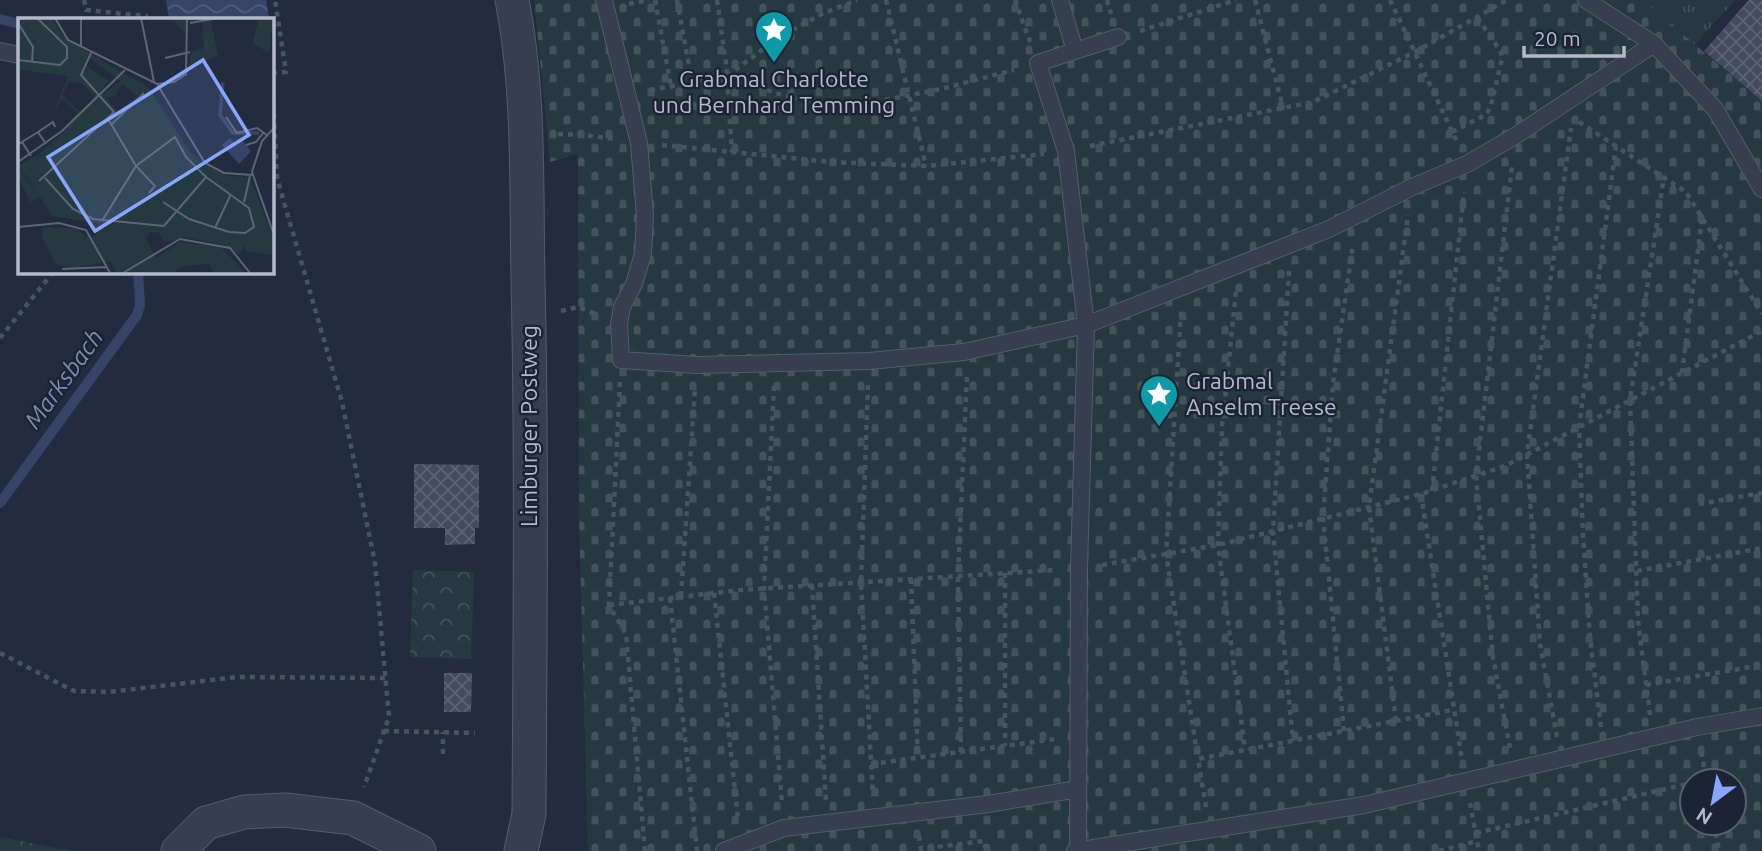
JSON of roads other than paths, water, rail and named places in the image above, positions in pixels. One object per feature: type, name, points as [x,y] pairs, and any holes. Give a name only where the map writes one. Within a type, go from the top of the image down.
[{"type":"street","name":"Limburger Postweg","points":[[512,0],[519,38],[525,134],[531,413],[529,814],[521,851]]},
{"type":"street","points":[[178,851],[206,823],[244,812],[285,810],[353,818],[417,844]]},
{"type":"lane","points":[[604,0],[639,143],[645,216],[643,254],[634,284],[622,307],[621,360],[696,365],[869,361],[968,351],[1086,325],[1291,243],[1467,163],[1515,136],[1654,44]]},
{"type":"lane","points":[[1060,0],[1075,51]]},
{"type":"lane","points":[[1586,0],[1654,44],[1715,109],[1762,189]]},
{"type":"lane","points":[[1118,37],[1038,63],[1066,151],[1086,325],[1079,568],[1077,850],[1364,805],[1697,727],[1762,716]]},
{"type":"lane","points":[[0,51],[18,55]]},
{"type":"lane","points":[[724,851],[784,828],[1078,789]]},
{"type":"water","points":[[166,0],[266,0],[269,18],[169,18]]},
{"type":"waterway","name":"Marksbach","points":[[0,19],[18,24]]},
{"type":"waterway","name":"Marksbach","points":[[0,503],[137,315],[140,305],[138,273]]},
{"type":"place","name":"Grabmal Charlotte und Bernhard Temming","points":[[774,64]]},
{"type":"place","name":"Grabmal Anselm Treese","points":[[1159,428]]}]
